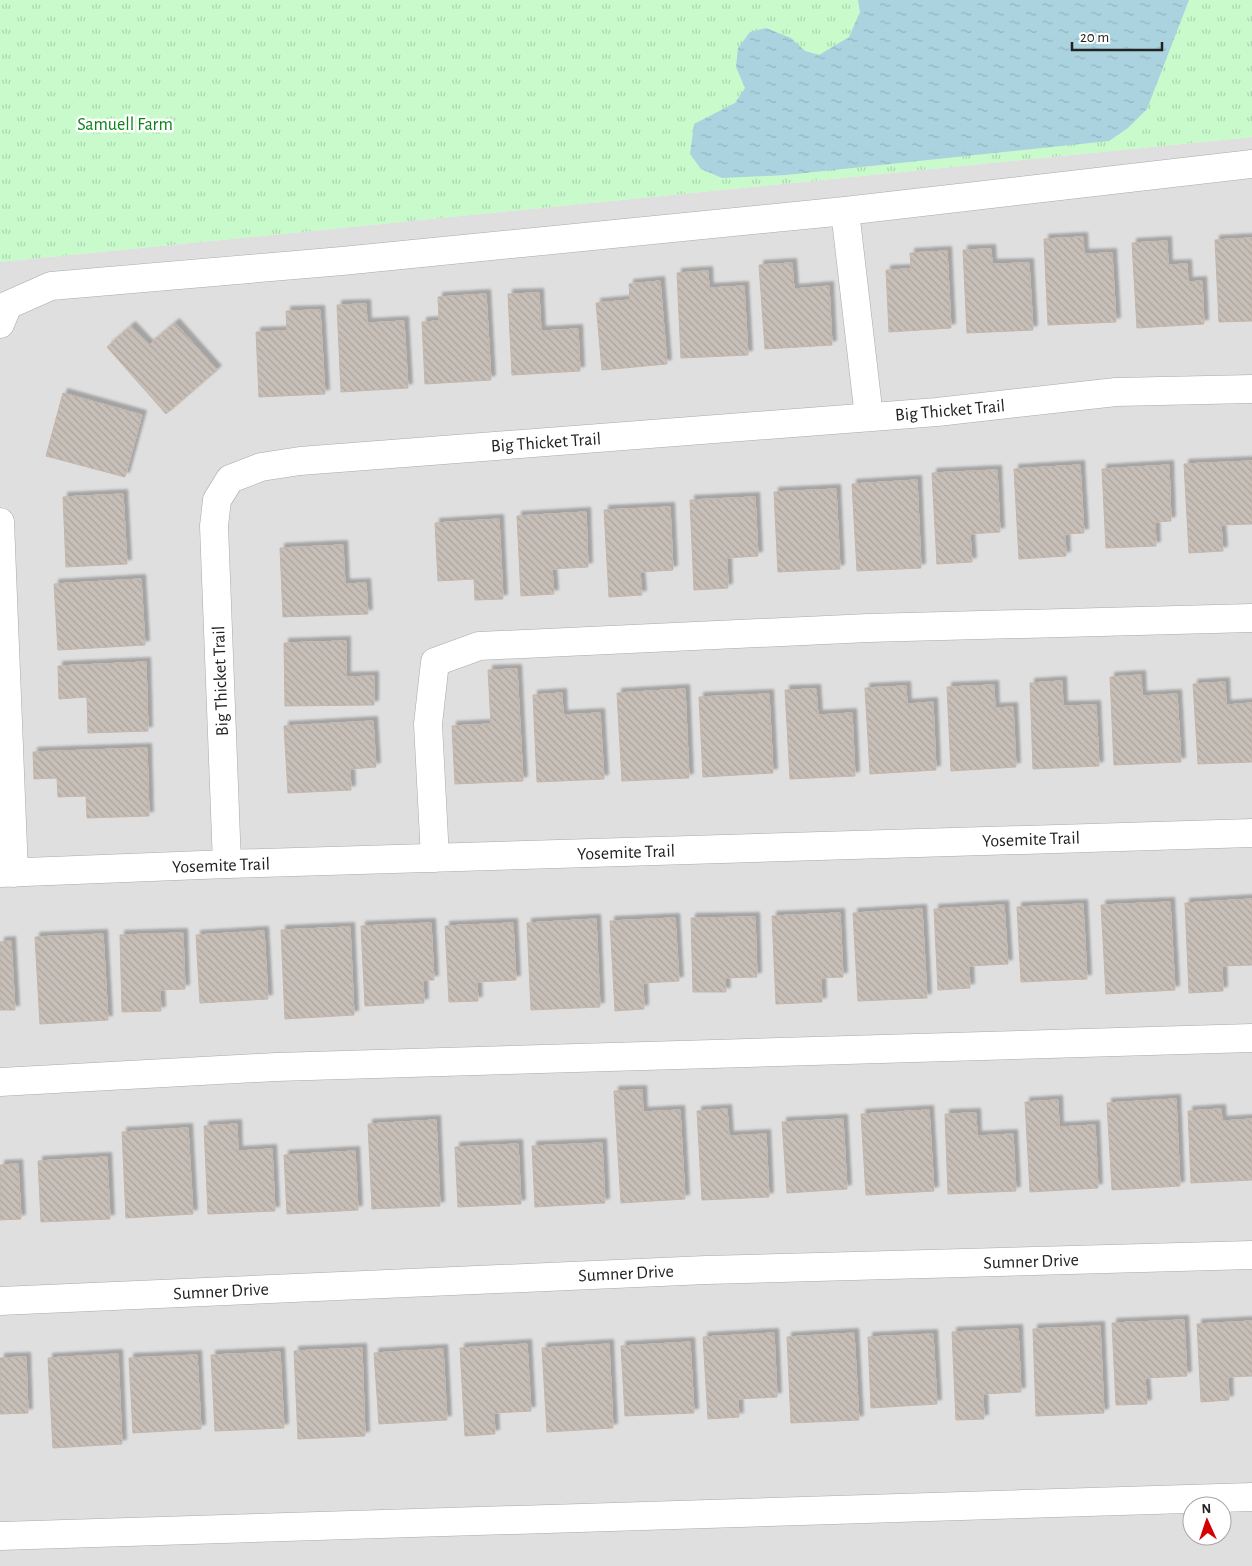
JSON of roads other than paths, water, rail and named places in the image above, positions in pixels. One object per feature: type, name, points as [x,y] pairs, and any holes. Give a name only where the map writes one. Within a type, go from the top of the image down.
[{"type":"street","points":[[0,324],[8,305],[51,286],[342,261],[845,212],[1252,164]]},
{"type":"street","points":[[845,212],[869,417]]},
{"type":"street","name":"Big Thicket Trail","points":[[227,864],[214,526],[217,500],[230,479],[261,467],[300,460],[937,412],[1116,392],[1252,389]]},
{"type":"street","points":[[0,522],[7,873]]},
{"type":"street","points":[[436,858],[428,724],[435,662],[479,646],[868,628],[1252,618]]},
{"type":"street","name":"Yosemite Trail","points":[[7,873],[227,864],[1252,833]]},
{"type":"street","points":[[0,1082],[286,1067],[1252,1038]]},
{"type":"street","name":"Sumner Drive","points":[[0,1301],[706,1270],[1252,1255]]},
{"type":"street","points":[[0,1536],[1252,1497]]},
{"type":"water","points":[[858,0],[1189,0],[1147,109],[1128,128],[1109,141],[786,175],[722,178],[701,169],[690,154],[694,124],[735,103],[745,88],[736,67],[738,48],[750,32],[766,28],[791,38],[805,51],[819,55],[849,37],[860,12]]},
{"type":"park label","name":"Samuell Farm","points":[[125,124]]}]
